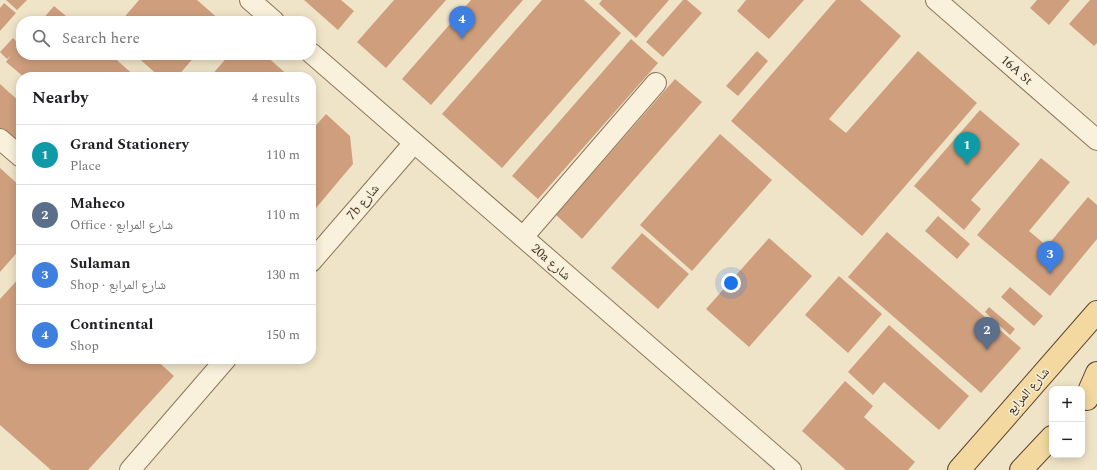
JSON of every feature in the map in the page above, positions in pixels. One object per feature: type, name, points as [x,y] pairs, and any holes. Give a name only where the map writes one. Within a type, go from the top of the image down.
[{"type":"main road","name":"شارع المرابع","points":[[959,470],[1097,312]]},
{"type":"main road","points":[[1089,397],[1090,389],[1097,373]]},
{"type":"main road","points":[[1021,470],[1049,439]]},
{"type":"lane","points":[[250,0],[268,16]]},
{"type":"lane","name":"16A St","points":[[936,0],[1097,140]]},
{"type":"lane","name":"20a شارع","points":[[316,57],[791,470]]},
{"type":"lane","points":[[523,237],[656,83]]},
{"type":"lane","points":[[0,139],[16,153]]},
{"type":"lane","name":"7b شارع","points":[[316,256],[414,143]]},
{"type":"lane","points":[[130,470],[222,364]]},
{"type":"building","points":[[6,0],[27,0],[17,10]]},
{"type":"building","points":[[139,0],[197,0],[215,16],[125,16]]},
{"type":"building","points":[[304,0],[341,0],[354,11],[338,30]]},
{"type":"building","points":[[394,0],[446,0],[386,68],[357,42]]},
{"type":"building","points":[[471,0],[523,0],[431,105],[402,79]]},
{"type":"building","points":[[542,0],[584,0],[621,33],[502,168],[442,114]]},
{"type":"building","points":[[602,0],[669,0],[636,38],[599,4]]},
{"type":"building","points":[[683,0],[687,0],[702,13],[663,57],[646,42]]},
{"type":"building","points":[[746,0],[804,0],[769,39],[737,11]]},
{"type":"building","points":[[836,0],[860,0],[901,36],[829,119],[846,133],[918,51],[977,103],[862,236],[731,121]]},
{"type":"building","points":[[1037,0],[1070,0],[1049,25],[1030,8]]},
{"type":"building","points":[[1090,0],[1097,0],[1097,43],[1094,46],[1069,24]]},
{"type":"building","points":[[4,3],[16,13],[0,31],[0,8]]},
{"type":"building","points":[[54,6],[66,16],[45,16]]},
{"type":"building","points":[[13,38],[16,41],[16,60],[117,60],[130,72],[18,72],[6,62],[11,55],[7,59],[0,52]]},
{"type":"building","points":[[631,39],[658,63],[538,199],[512,176]]},
{"type":"building","points":[[757,51],[768,61],[738,96],[726,86]]},
{"type":"building","points":[[141,60],[192,60],[181,72],[154,72]]},
{"type":"building","points":[[225,60],[271,60],[284,72],[214,72]]},
{"type":"building","points":[[675,79],[702,102],[582,239],[556,215]]},
{"type":"building","points":[[0,84],[16,98],[16,150],[0,136]]},
{"type":"building","points":[[980,110],[1020,144],[971,200],[981,209],[964,230],[914,186]]},
{"type":"building","points":[[326,114],[350,136],[353,164],[316,208],[316,125]]},
{"type":"building","points":[[720,134],[772,180],[692,271],[640,225]]},
{"type":"building","points":[[1041,158],[1070,182],[1029,231],[1047,246],[1088,197],[1097,205],[1097,239],[1050,296],[977,235]]},
{"type":"building","points":[[0,168],[16,182],[16,254],[0,272]]},
{"type":"building","points":[[938,216],[970,244],[957,259],[925,231]]},
{"type":"building","points":[[887,232],[1021,348],[981,393],[848,277]]},
{"type":"building","points":[[642,233],[689,274],[658,309],[611,268]]},
{"type":"building","points":[[769,238],[812,276],[749,347],[706,309]]},
{"type":"building","points":[[839,276],[882,314],[848,353],[805,315]]},
{"type":"building","points":[[16,281],[16,364],[161,364],[174,376],[88,470],[51,470],[0,425],[0,299]]},
{"type":"building","points":[[1010,287],[1043,316],[1034,326],[1001,297]]},
{"type":"building","points":[[989,307],[1015,329],[1010,335],[985,312]]},
{"type":"building","points":[[889,325],[969,396],[939,430],[884,382],[873,395],[848,372]]},
{"type":"building","points":[[845,381],[873,406],[864,417],[915,462],[908,470],[846,470],[802,431]]},
{"type":"place","name":"Continental","points":[[462,39]]},
{"type":"place","name":"Grand Stationery","points":[[967,165]]},
{"type":"place","name":"Sulaman","points":[[1050,274]]},
{"type":"place","name":"Maheco","points":[[987,350]]}]
